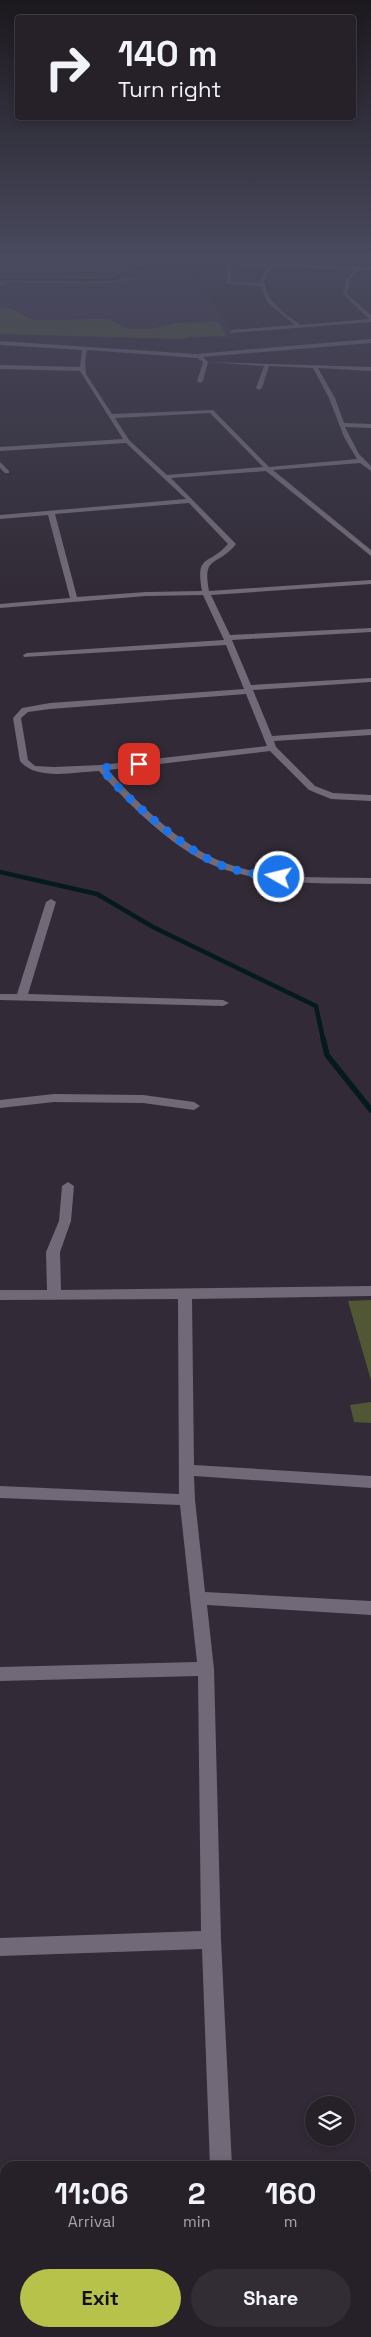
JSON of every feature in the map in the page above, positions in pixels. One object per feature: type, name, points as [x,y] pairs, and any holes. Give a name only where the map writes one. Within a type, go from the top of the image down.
[{"type":"street","points":[[200,381],[205,366]]},
{"type":"street","points":[[259,388],[266,366]]},
{"type":"street","points":[[300,366],[371,369]]},
{"type":"street","points":[[0,367],[82,369],[83,374],[127,440],[191,501],[232,544],[225,552],[207,563],[202,572],[206,593],[228,640],[272,748],[312,788],[330,796],[371,798]]},
{"type":"street","points":[[315,367],[331,396],[359,461],[371,469]]},
{"type":"street","points":[[112,416],[211,411],[269,470],[371,554]]},
{"type":"street","points":[[342,425],[371,426]]},
{"type":"street","points":[[1,448],[127,440]]},
{"type":"street","points":[[165,477],[269,470],[359,461]]},
{"type":"street","points":[[0,464],[7,472]]},
{"type":"street","points":[[0,517],[191,501]]},
{"type":"street","points":[[51,513],[74,599]]},
{"type":"street","points":[[0,606],[171,592],[206,593],[371,582]]},
{"type":"street","points":[[27,655],[371,630]]},
{"type":"street","points":[[272,748],[101,768],[54,770],[32,768],[24,762],[17,718],[25,710],[35,708],[371,680]]},
{"type":"street","points":[[268,739],[371,732]]},
{"type":"street","points":[[101,768],[116,786],[184,844],[225,867],[264,875],[310,880],[371,881]]},
{"type":"street","points":[[22,997],[50,902]]},
{"type":"street","points":[[0,997],[223,1003]]},
{"type":"street","points":[[0,1104],[54,1098],[143,1099],[194,1106]]},
{"type":"street","points":[[54,1295],[53,1252],[65,1221],[68,1204],[68,1186]]},
{"type":"street","points":[[0,1295],[185,1295],[371,1291]]},
{"type":"street","points":[[185,1295],[187,1500],[206,1669],[211,1940],[222,2161]]},
{"type":"street","points":[[188,1470],[371,1482]]},
{"type":"street","points":[[0,1492],[187,1500]]},
{"type":"street","points":[[198,1598],[371,1608]]},
{"type":"street","points":[[0,1674],[206,1669]]},
{"type":"street","points":[[0,1947],[211,1940]]},
{"type":"green space","points":[[371,1300],[371,1380],[348,1301]]},
{"type":"green space","points":[[371,1402],[371,1423],[354,1422],[350,1405]]},
{"type":"waterway","points":[[0,872],[97,894],[153,927],[316,1006],[323,1039]]},
{"type":"waterway","points":[[323,1038],[327,1055],[371,1110]]},
{"type":"route","points":[[139,764],[101,768],[116,786],[184,844],[225,867],[279,877]]}]
